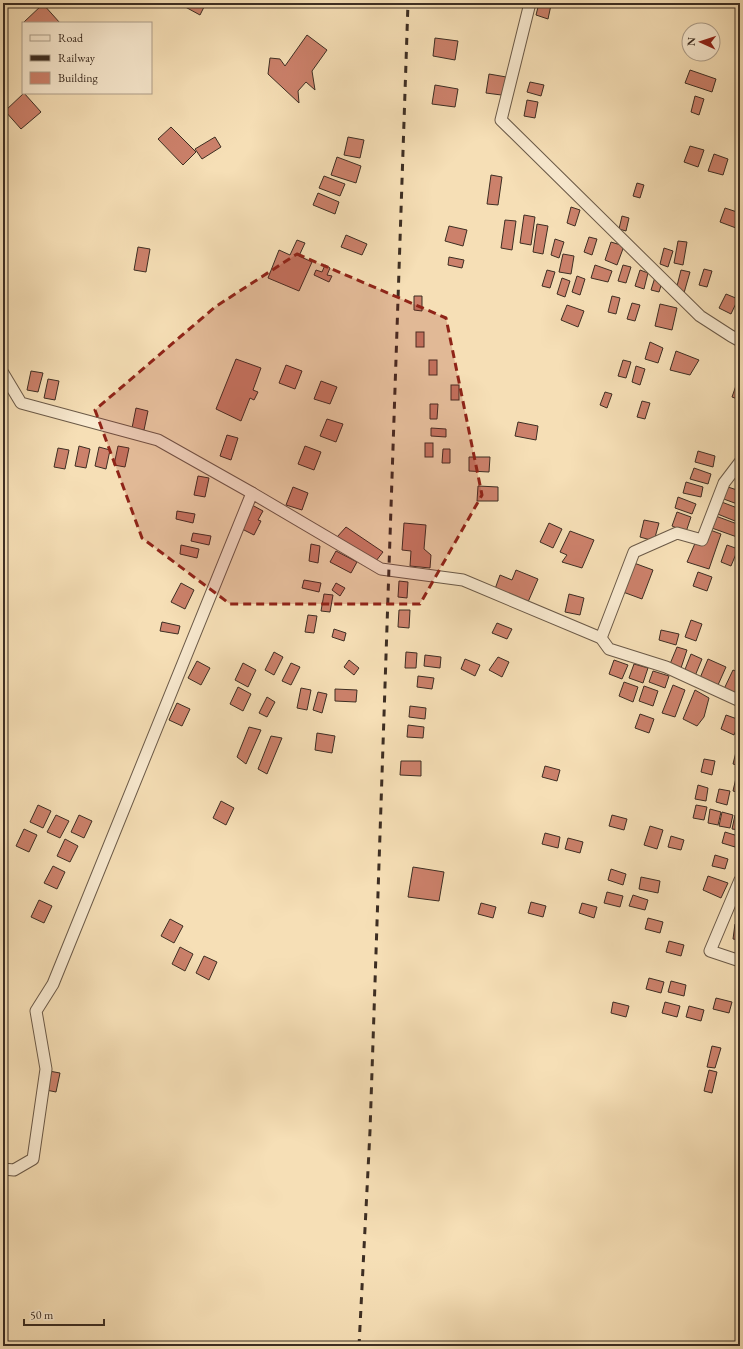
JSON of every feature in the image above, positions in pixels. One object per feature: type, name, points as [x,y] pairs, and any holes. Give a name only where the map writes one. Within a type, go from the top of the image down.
[{"type":"street","points":[[530,3],[501,120],[700,316],[740,341]]},
{"type":"street","points":[[3,373],[21,403],[158,440],[381,569],[463,580],[601,638],[609,649],[666,667],[740,701]]},
{"type":"street","points":[[601,638],[634,552],[677,533],[702,540],[724,483],[740,462]]},
{"type":"street","points":[[3,1169],[14,1170],[34,1159],[46,1069],[36,1010],[53,984],[252,493]]},
{"type":"street","points":[[740,880],[710,951],[740,960]]},
{"type":"highlighted area","points":[[297,254],[446,318],[482,495],[420,604],[230,604],[142,538],[95,410],[215,307]]},
{"type":"building","points":[[178,3],[206,3],[200,15]]},
{"type":"building","points":[[539,3],[551,5],[548,19],[536,15]]},
{"type":"building","points":[[43,4],[59,22],[24,22]]},
{"type":"building","points":[[307,35],[327,50],[312,71],[315,90],[306,82],[298,91],[299,103],[268,74],[270,58],[280,59],[285,66]]},
{"type":"building","points":[[435,38],[458,41],[455,60],[433,56]]},
{"type":"building","points":[[690,70],[716,79],[712,92],[685,83]]},
{"type":"building","points":[[489,74],[512,78],[509,96],[486,93]]},
{"type":"building","points":[[530,82],[544,85],[541,96],[527,92]]},
{"type":"building","points":[[435,85],[458,89],[455,107],[432,104]]},
{"type":"building","points":[[23,94],[25,94],[41,112],[21,129],[5,111]]},
{"type":"building","points":[[695,96],[704,99],[699,115],[691,112]]},
{"type":"building","points":[[527,100],[538,102],[535,118],[524,116]]},
{"type":"building","points":[[171,127],[196,152],[183,165],[158,139]]},
{"type":"building","points":[[215,137],[221,147],[202,159],[195,149]]},
{"type":"building","points":[[348,137],[364,140],[360,158],[344,155]]},
{"type":"building","points":[[690,146],[704,150],[698,167],[684,162]]},
{"type":"building","points":[[714,154],[728,159],[723,175],[708,171]]},
{"type":"building","points":[[337,157],[361,166],[356,183],[331,175]]},
{"type":"building","points":[[491,175],[502,177],[498,205],[487,204]]},
{"type":"building","points":[[324,176],[345,184],[340,196],[319,188]]},
{"type":"building","points":[[637,183],[644,185],[640,198],[633,196]]},
{"type":"building","points":[[318,193],[339,202],[335,214],[313,205]]},
{"type":"building","points":[[571,207],[580,210],[575,226],[567,223]]},
{"type":"building","points":[[725,208],[740,213],[736,228],[720,222]]},
{"type":"building","points":[[524,215],[535,217],[531,245],[520,243]]},
{"type":"building","points":[[622,216],[629,218],[626,231],[619,229]]},
{"type":"building","points":[[505,220],[516,221],[512,250],[501,248]]},
{"type":"building","points":[[537,224],[548,226],[543,254],[533,252]]},
{"type":"building","points":[[449,226],[467,230],[463,246],[445,241]]},
{"type":"building","points":[[346,235],[367,244],[362,255],[341,247]]},
{"type":"building","points":[[589,237],[597,239],[592,255],[584,252]]},
{"type":"building","points":[[555,239],[564,242],[559,258],[551,255]]},
{"type":"building","points":[[297,240],[305,243],[299,256],[312,262],[299,291],[268,278],[279,250],[290,255]]},
{"type":"building","points":[[678,241],[687,242],[683,265],[674,263]]},
{"type":"building","points":[[611,242],[624,246],[617,265],[605,260]]},
{"type":"building","points":[[138,247],[150,249],[146,272],[134,270]]},
{"type":"building","points":[[664,248],[673,251],[668,267],[660,264]]},
{"type":"building","points":[[563,254],[574,256],[571,274],[559,272]]},
{"type":"building","points":[[449,257],[464,260],[462,268],[448,265]]},
{"type":"building","points":[[325,265],[330,268],[327,275],[332,276],[329,282],[314,275],[316,270],[322,272]]},
{"type":"building","points":[[595,265],[612,271],[608,282],[591,278]]},
{"type":"building","points":[[623,265],[631,267],[626,283],[618,281]]},
{"type":"building","points":[[704,269],[712,271],[707,287],[699,285]]},
{"type":"building","points":[[547,270],[555,272],[550,288],[542,286]]},
{"type":"building","points":[[640,270],[648,273],[644,289],[635,286]]},
{"type":"building","points":[[681,270],[690,272],[684,293],[676,290]]},
{"type":"building","points":[[656,274],[664,276],[659,292],[651,290]]},
{"type":"building","points":[[577,276],[585,279],[580,295],[572,292]]},
{"type":"building","points":[[562,278],[570,281],[565,297],[557,294]]},
{"type":"building","points":[[726,294],[738,299],[731,314],[719,308]]},
{"type":"building","points":[[414,296],[422,296],[422,311],[414,310]]},
{"type":"building","points":[[612,296],[620,298],[616,314],[608,312]]},
{"type":"building","points":[[632,303],[640,305],[635,321],[627,319]]},
{"type":"building","points":[[660,304],[677,308],[672,330],[655,326]]},
{"type":"building","points":[[567,305],[584,311],[578,327],[561,320]]},
{"type":"building","points":[[416,332],[424,332],[424,347],[416,347]]},
{"type":"building","points":[[650,342],[663,348],[658,363],[645,359]]},
{"type":"building","points":[[676,351],[699,360],[690,375],[670,370]]},
{"type":"building","points":[[740,353],[740,366],[736,364]]},
{"type":"building","points":[[236,359],[261,368],[253,390],[258,392],[254,400],[250,398],[241,421],[216,409]]},
{"type":"building","points":[[429,360],[437,360],[437,375],[429,375]]},
{"type":"building","points":[[623,360],[631,362],[626,378],[618,376]]},
{"type":"building","points":[[286,365],[302,371],[295,389],[279,383]]},
{"type":"building","points":[[636,366],[645,369],[640,385],[632,382]]},
{"type":"building","points":[[31,371],[43,373],[38,392],[27,390]]},
{"type":"building","points":[[739,377],[740,378],[740,400],[732,397]]},
{"type":"building","points":[[48,379],[59,381],[55,400],[44,398]]},
{"type":"building","points":[[321,381],[337,387],[330,404],[314,399]]},
{"type":"building","points":[[451,385],[459,385],[459,400],[451,400]]},
{"type":"building","points":[[605,392],[612,394],[607,408],[600,405]]},
{"type":"building","points":[[642,401],[650,403],[645,419],[637,417]]},
{"type":"building","points":[[430,404],[438,404],[437,419],[430,419]]},
{"type":"building","points":[[136,408],[148,411],[144,430],[132,428]]},
{"type":"building","points":[[740,412],[740,427],[736,425]]},
{"type":"building","points":[[327,419],[343,424],[336,442],[320,436]]},
{"type":"building","points":[[518,422],[538,426],[536,440],[515,436]]},
{"type":"building","points":[[431,428],[446,429],[446,437],[431,436]]},
{"type":"building","points":[[227,435],[238,438],[231,460],[220,456]]},
{"type":"building","points":[[425,443],[433,443],[433,457],[425,457]]},
{"type":"building","points":[[79,446],[90,449],[86,468],[75,466]]},
{"type":"building","points":[[118,446],[129,448],[125,467],[114,465]]},
{"type":"building","points":[[305,446],[321,452],[314,470],[298,464]]},
{"type":"building","points":[[99,447],[110,450],[106,469],[95,466]]},
{"type":"building","points":[[58,448],[69,450],[65,469],[54,467]]},
{"type":"building","points":[[443,449],[450,449],[450,463],[442,463]]},
{"type":"building","points":[[698,451],[715,456],[713,467],[695,462]]},
{"type":"building","points":[[469,457],[490,457],[489,472],[469,471]]},
{"type":"building","points":[[694,468],[711,474],[708,484],[690,479]]},
{"type":"building","points":[[198,476],[209,478],[205,497],[194,495]]},
{"type":"building","points":[[686,482],[703,487],[701,497],[683,493]]},
{"type":"building","points":[[478,486],[498,487],[498,501],[477,501]]},
{"type":"building","points":[[725,486],[740,491],[740,505],[721,498]]},
{"type":"building","points":[[293,487],[308,493],[302,510],[286,505]]},
{"type":"building","points":[[678,497],[696,504],[692,514],[675,508]]},
{"type":"building","points":[[719,501],[740,509],[740,523],[715,513]]},
{"type":"building","points":[[252,505],[263,511],[258,520],[261,521],[254,535],[240,528]]},
{"type":"building","points":[[177,511],[195,514],[193,523],[176,519]]},
{"type":"building","points":[[677,512],[691,517],[686,532],[672,526]]},
{"type":"building","points":[[713,515],[740,525],[737,537],[709,527]]},
{"type":"building","points":[[644,520],[659,523],[654,541],[640,537]]},
{"type":"building","points":[[404,523],[426,525],[424,549],[431,555],[430,568],[410,566],[411,551],[402,550]]},
{"type":"building","points":[[549,523],[562,529],[553,548],[540,542]]},
{"type":"building","points":[[346,527],[383,552],[376,561],[337,537]]},
{"type":"building","points":[[702,527],[721,534],[709,569],[687,562]]},
{"type":"building","points":[[570,531],[594,540],[582,568],[562,562],[567,555],[560,552]]},
{"type":"building","points":[[193,533],[211,536],[209,545],[191,541]]},
{"type":"building","points":[[311,544],[320,546],[318,563],[309,561]]},
{"type":"building","points":[[181,545],[199,549],[197,558],[180,554]]},
{"type":"building","points":[[727,545],[738,549],[731,566],[721,562]]},
{"type":"building","points":[[336,551],[357,562],[351,573],[330,562]]},
{"type":"building","points":[[634,563],[653,570],[642,599],[623,592]]},
{"type":"building","points":[[516,570],[538,579],[528,602],[495,589],[500,575],[512,580]]},
{"type":"building","points":[[698,572],[712,577],[707,591],[693,586]]},
{"type":"building","points":[[304,580],[321,583],[319,592],[302,588]]},
{"type":"building","points":[[399,581],[408,582],[407,598],[398,597]]},
{"type":"building","points":[[181,583],[194,590],[185,609],[171,602]]},
{"type":"building","points":[[336,583],[345,588],[340,596],[332,590]]},
{"type":"building","points":[[324,594],[333,595],[330,612],[321,611]]},
{"type":"building","points":[[569,594],[584,598],[580,615],[565,612]]},
{"type":"building","points":[[399,610],[410,610],[409,628],[398,627]]},
{"type":"building","points":[[308,615],[317,616],[314,633],[305,632]]},
{"type":"building","points":[[691,620],[702,624],[696,641],[685,637]]},
{"type":"building","points":[[162,622],[180,626],[178,634],[160,631]]},
{"type":"building","points":[[497,623],[512,629],[507,639],[492,633]]},
{"type":"building","points":[[334,629],[346,633],[344,641],[332,637]]},
{"type":"building","points":[[661,630],[679,634],[676,645],[659,640]]},
{"type":"building","points":[[677,647],[687,650],[681,668],[670,664]]},
{"type":"building","points":[[274,652],[283,657],[274,675],[265,670]]},
{"type":"building","points":[[406,652],[417,653],[416,668],[405,668]]},
{"type":"building","points":[[691,654],[702,659],[695,676],[684,672]]},
{"type":"building","points":[[425,655],[441,657],[440,668],[424,666]]},
{"type":"building","points":[[498,657],[509,662],[502,677],[489,670]]},
{"type":"building","points":[[465,659],[480,665],[475,676],[461,669]]},
{"type":"building","points":[[708,659],[726,667],[718,685],[700,678]]},
{"type":"building","points":[[349,660],[359,668],[354,675],[344,667]]},
{"type":"building","points":[[614,660],[628,665],[622,679],[609,674]]},
{"type":"building","points":[[197,661],[210,668],[201,685],[188,678]]},
{"type":"building","points":[[243,663],[256,670],[248,687],[235,680]]},
{"type":"building","points":[[291,663],[300,667],[291,685],[282,681]]},
{"type":"building","points":[[634,664],[648,668],[643,683],[629,678]]},
{"type":"building","points":[[733,670],[740,673],[740,696],[724,689]]},
{"type":"building","points":[[653,671],[669,676],[665,688],[649,682]]},
{"type":"building","points":[[418,676],[434,678],[432,689],[417,687]]},
{"type":"building","points":[[624,682],[638,687],[633,702],[619,696]]},
{"type":"building","points":[[673,685],[685,690],[675,717],[662,713]]},
{"type":"building","points":[[644,686],[658,691],[653,706],[639,701]]},
{"type":"building","points":[[238,687],[251,694],[243,711],[230,704]]},
{"type":"building","points":[[301,688],[311,690],[307,710],[297,708]]},
{"type":"building","points":[[335,689],[357,690],[356,702],[335,701]]},
{"type":"building","points":[[695,690],[709,698],[704,717],[697,726],[683,719]]},
{"type":"building","points":[[318,692],[327,694],[322,713],[313,710]]},
{"type":"building","points":[[267,697],[275,702],[267,717],[259,713]]},
{"type":"building","points":[[177,703],[190,709],[182,726],[169,720]]},
{"type":"building","points":[[410,706],[426,708],[425,719],[409,717]]},
{"type":"building","points":[[640,714],[654,719],[649,733],[635,728]]},
{"type":"building","points":[[726,715],[740,720],[734,735],[721,729]]},
{"type":"building","points":[[408,725],[424,727],[423,738],[407,737]]},
{"type":"building","points":[[249,727],[261,730],[246,764],[237,757]]},
{"type":"building","points":[[317,733],[335,736],[332,753],[315,750]]},
{"type":"building","points":[[271,736],[282,738],[267,774],[258,769]]},
{"type":"building","points":[[737,748],[740,748],[740,766],[733,764]]},
{"type":"building","points":[[704,759],[715,761],[712,775],[701,772]]},
{"type":"building","points":[[401,761],[421,761],[421,776],[400,775]]},
{"type":"building","points":[[545,766],[560,770],[557,781],[542,777]]},
{"type":"building","points":[[736,778],[740,779],[740,793],[733,791]]},
{"type":"building","points":[[698,785],[708,788],[706,801],[695,799]]},
{"type":"building","points":[[719,789],[730,791],[727,805],[716,802]]},
{"type":"building","points":[[221,801],[234,808],[226,825],[213,818]]},
{"type":"building","points":[[38,805],[51,811],[43,828],[30,822]]},
{"type":"building","points":[[696,805],[707,807],[704,820],[693,818]]},
{"type":"building","points":[[710,809],[721,812],[718,825],[708,823]]},
{"type":"building","points":[[722,812],[733,815],[730,828],[719,826]]},
{"type":"building","points":[[56,815],[69,821],[60,838],[47,832]]},
{"type":"building","points":[[79,815],[92,821],[84,838],[71,832]]},
{"type":"building","points":[[612,815],[627,819],[624,830],[609,826]]},
{"type":"building","points":[[735,815],[740,816],[740,830],[732,829]]},
{"type":"building","points":[[650,826],[663,830],[657,849],[644,845]]},
{"type":"building","points":[[24,829],[37,835],[29,852],[16,846]]},
{"type":"building","points":[[725,832],[738,836],[735,847],[722,843]]},
{"type":"building","points":[[545,833],[560,837],[558,848],[542,844]]},
{"type":"building","points":[[671,836],[684,840],[681,850],[668,847]]},
{"type":"building","points":[[568,838],[583,842],[580,853],[565,849]]},
{"type":"building","points":[[65,839],[78,846],[70,862],[57,856]]},
{"type":"building","points":[[715,855],[728,859],[725,869],[712,866]]},
{"type":"building","points":[[53,866],[65,872],[57,889],[44,883]]},
{"type":"building","points":[[413,867],[444,872],[439,901],[408,897]]},
{"type":"building","points":[[611,869],[626,874],[623,885],[608,880]]},
{"type":"building","points":[[708,876],[728,883],[721,898],[703,890]]},
{"type":"building","points":[[641,877],[660,881],[658,893],[639,889]]},
{"type":"building","points":[[607,892],[623,896],[620,907],[604,903]]},
{"type":"building","points":[[633,895],[648,900],[645,910],[629,906]]},
{"type":"building","points":[[39,900],[52,906],[44,923],[31,917]]},
{"type":"building","points":[[531,902],[546,906],[543,917],[528,913]]},
{"type":"building","points":[[481,903],[496,907],[493,918],[478,914]]},
{"type":"building","points":[[582,903],[597,907],[594,918],[579,913]]},
{"type":"building","points":[[648,918],[663,922],[660,933],[645,929]]},
{"type":"building","points":[[170,919],[183,926],[174,943],[161,936]]},
{"type":"building","points":[[735,924],[740,924],[740,940],[733,939]]},
{"type":"building","points":[[669,941],[684,945],[681,956],[666,952]]},
{"type":"building","points":[[180,947],[193,954],[185,971],[172,964]]},
{"type":"building","points":[[204,956],[217,962],[209,980],[196,973]]},
{"type":"building","points":[[649,978],[664,982],[661,993],[646,989]]},
{"type":"building","points":[[671,981],[686,985],[684,996],[668,992]]},
{"type":"building","points":[[716,998],[732,1002],[729,1013],[713,1009]]},
{"type":"building","points":[[613,1002],[629,1006],[626,1017],[611,1013]]},
{"type":"building","points":[[665,1002],[680,1006],[677,1017],[662,1013]]},
{"type":"building","points":[[689,1006],[704,1010],[701,1021],[686,1017]]},
{"type":"building","points":[[712,1046],[721,1048],[715,1068],[707,1067]]},
{"type":"building","points":[[709,1070],[717,1072],[712,1093],[704,1091]]},
{"type":"building","points":[[49,1071],[60,1073],[56,1092],[46,1090]]},
{"type":"railway","points":[[359,1346],[370,1131],[408,3]]}]
